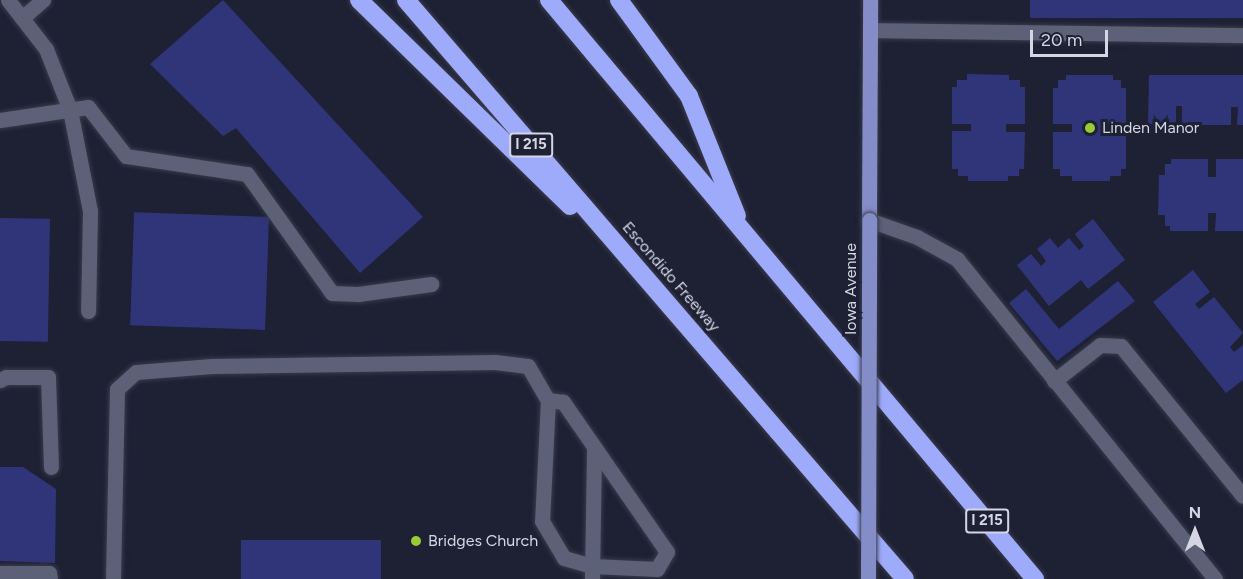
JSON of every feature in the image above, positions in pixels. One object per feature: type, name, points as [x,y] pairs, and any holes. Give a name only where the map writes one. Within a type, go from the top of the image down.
[{"type":"highway","points":[[359,0],[656,290]]},
{"type":"highway","name":"Escondido Freeway","points":[[406,0],[905,579]]},
{"type":"highway","name":"I 215","points":[[549,0],[1035,579]]},
{"type":"highway","points":[[619,0],[689,96],[743,232]]},
{"type":"main road","name":"Iowa Avenue","points":[[868,579],[870,0]]},
{"type":"street","points":[[8,0],[46,49],[70,110],[90,211],[88,311]]},
{"type":"street","points":[[22,18],[43,0]]},
{"type":"street","points":[[870,30],[1243,35]]},
{"type":"street","points":[[0,120],[87,107],[126,156],[247,174],[332,293],[358,294],[431,284]]},
{"type":"street","points":[[869,220],[949,251],[1215,579]]},
{"type":"street","points":[[1054,381],[1100,345],[1121,346],[1243,496]]},
{"type":"street","points":[[113,579],[117,389],[136,372],[212,366],[495,362],[528,366],[548,400],[542,521],[564,558],[592,573],[657,569],[667,552],[563,402],[548,400]]},
{"type":"street","points":[[0,380],[6,377],[48,377],[51,467]]},
{"type":"street","points":[[592,573],[594,449]]},
{"type":"street","points":[[0,573],[49,573],[50,579]]},
{"type":"building","points":[[223,0],[423,217],[360,273],[236,128],[223,136],[150,64]]},
{"type":"building","points":[[1030,0],[1243,0],[1243,18],[1030,18]]},
{"type":"building","points":[[967,74],[1009,75],[1009,80],[1020,80],[1020,87],[1025,87],[1025,124],[1006,124],[1006,132],[1025,132],[1024,169],[1019,169],[1019,176],[1008,176],[1008,181],[968,181],[968,176],[958,176],[958,169],[952,169],[952,131],[971,131],[971,124],[952,124],[952,87],[957,87],[957,80],[967,80]]},
{"type":"building","name":"Linden Manor","points":[[1066,75],[1113,75],[1113,80],[1121,80],[1121,88],[1126,88],[1126,124],[1108,124],[1108,132],[1126,132],[1126,169],[1121,169],[1121,176],[1110,176],[1110,181],[1072,181],[1072,176],[1060,176],[1060,169],[1053,169],[1053,132],[1072,132],[1072,124],[1053,124],[1053,88],[1058,88],[1058,80],[1066,80]]},
{"type":"building","name":"Linden Manor","points":[[1149,75],[1243,75],[1243,125],[1237,125],[1238,107],[1231,107],[1231,125],[1182,125],[1182,106],[1176,106],[1176,125],[1148,124]]},
{"type":"building","name":"Linden Manor","points":[[1171,159],[1208,159],[1208,177],[1216,177],[1216,159],[1243,159],[1243,231],[1215,231],[1216,213],[1208,213],[1208,231],[1170,231],[1170,226],[1165,226],[1165,215],[1158,215],[1159,175],[1165,175],[1165,164],[1171,164]]},
{"type":"building","points":[[134,212],[269,217],[265,330],[130,325]]},
{"type":"building","points":[[0,218],[50,219],[48,342],[0,341]]},
{"type":"building","points":[[1093,219],[1125,260],[1088,289],[1081,280],[1049,306],[1017,265],[1031,254],[1041,266],[1046,261],[1037,249],[1050,238],[1058,248],[1069,238],[1079,250],[1084,246],[1075,234]]},
{"type":"building","points":[[1193,270],[1210,292],[1195,304],[1199,309],[1214,297],[1243,333],[1230,347],[1234,352],[1243,345],[1243,380],[1226,393],[1153,302]]},
{"type":"building","points":[[1118,281],[1135,301],[1057,361],[1009,303],[1026,289],[1059,329]]},
{"type":"building","points":[[0,467],[23,467],[56,489],[55,563],[0,561]]},
{"type":"building","points":[[241,540],[381,540],[381,579],[241,579]]},
{"type":"place","name":"Linden Manor","points":[[1090,128]]},
{"type":"place","name":"Bridges Church","points":[[416,541]]}]
